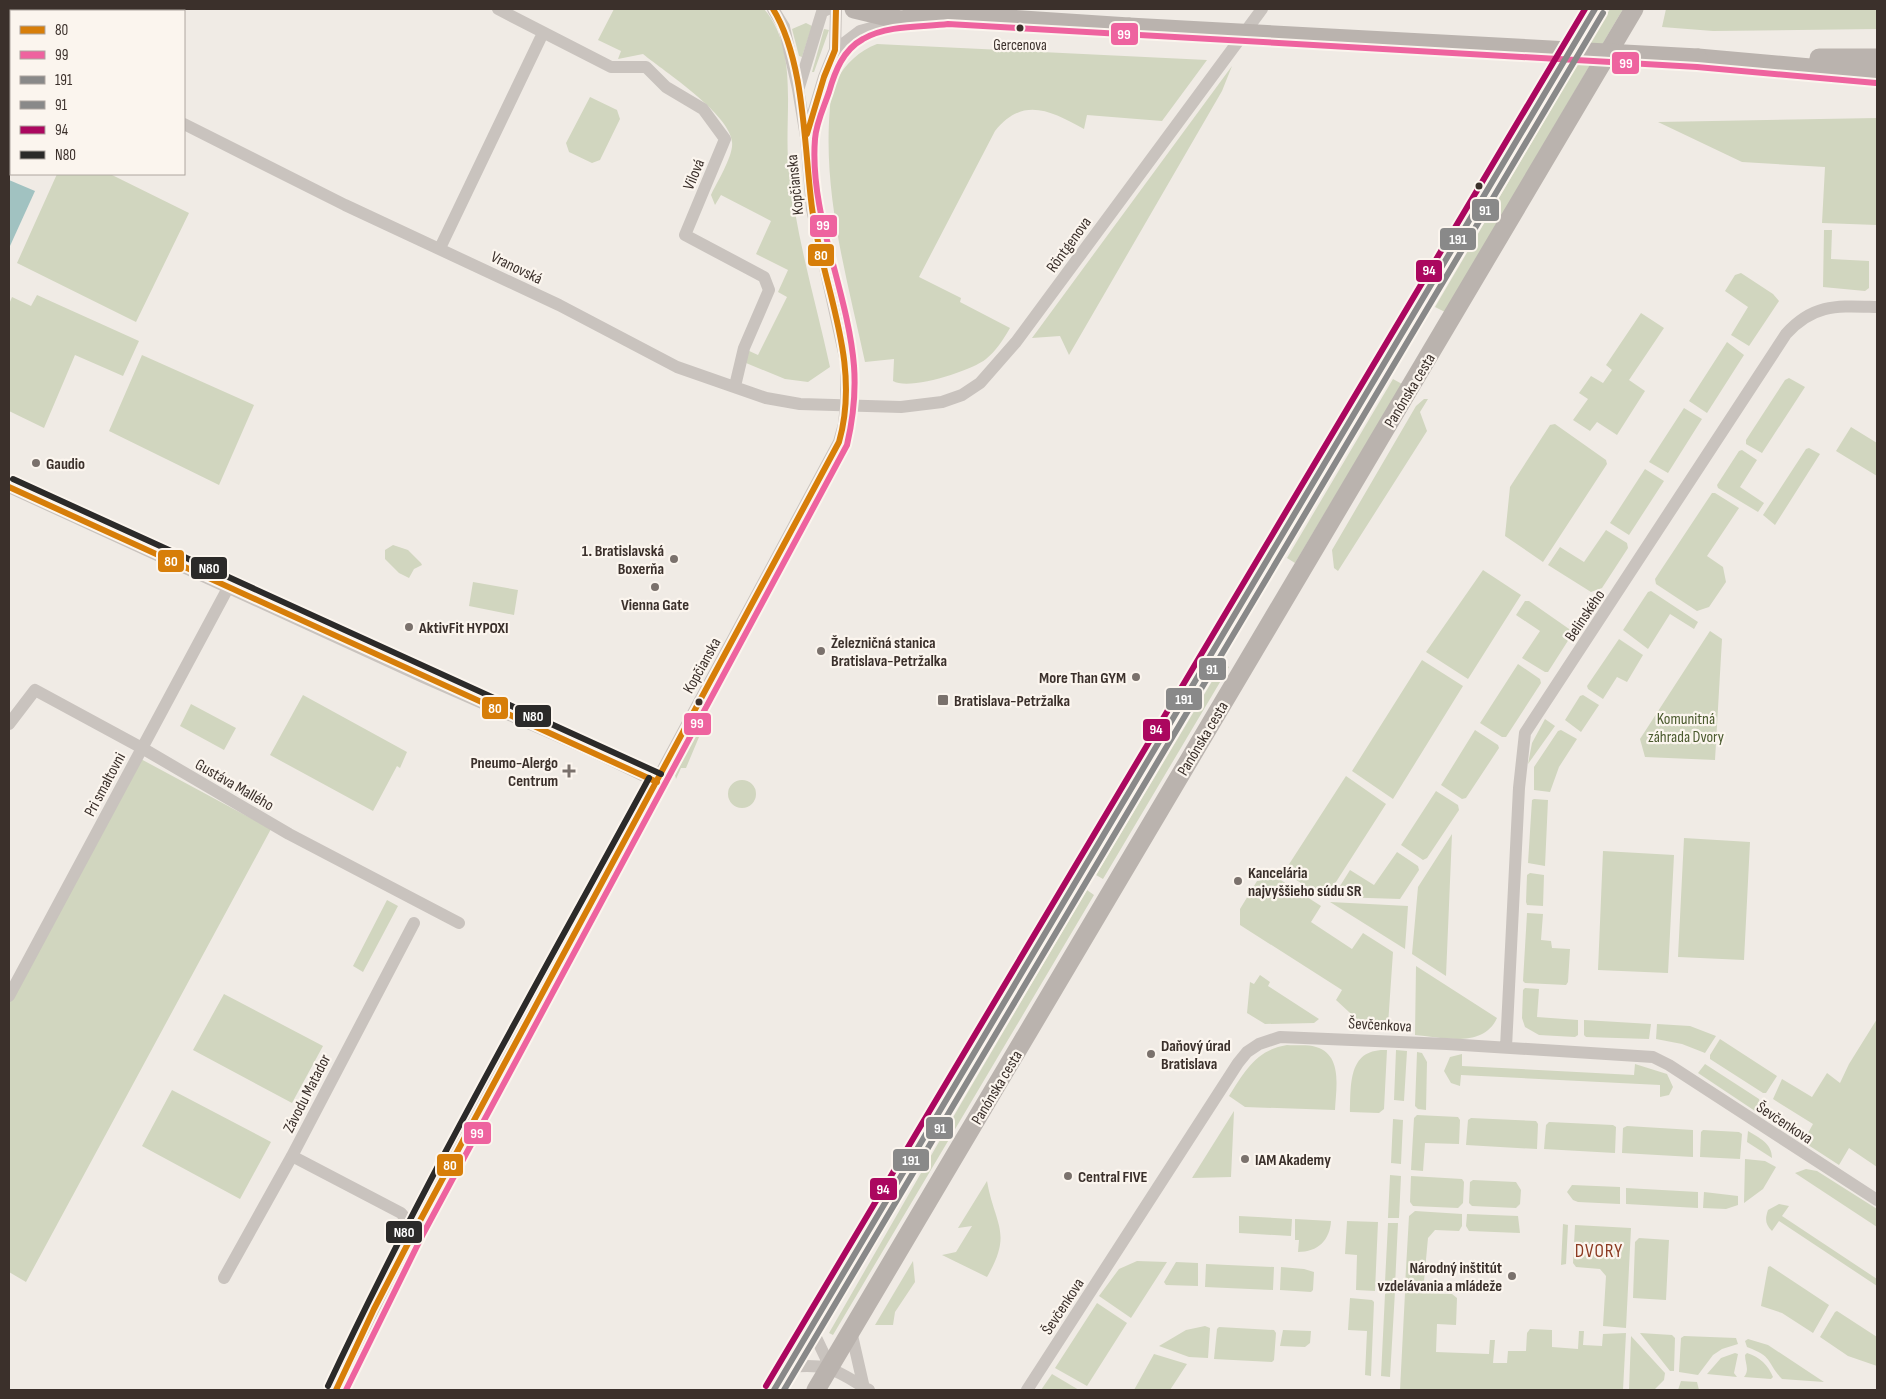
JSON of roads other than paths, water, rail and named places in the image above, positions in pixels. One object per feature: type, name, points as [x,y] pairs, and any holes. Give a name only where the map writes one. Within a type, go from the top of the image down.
[{"type":"main road","points":[[854,9],[900,20],[948,16],[1698,58],[1877,74]]},
{"type":"main road","points":[[923,9],[948,16]]},
{"type":"main road","points":[[979,9],[1020,20]]},
{"type":"main road","points":[[774,1390],[812,1329],[1274,545],[1595,9]]},
{"type":"main road","name":"Panónska cesta","points":[[816,1390],[1634,9]]},
{"type":"main road","points":[[1698,58],[1877,58]]},
{"type":"street","name":"Vilová","points":[[498,9],[611,67],[646,67],[666,87],[702,109],[725,139],[685,235],[764,277],[769,290],[744,348],[735,386]]},
{"type":"street","name":"Kopčianska","points":[[336,1390],[370,1317],[415,1230],[839,442],[844,424],[846,404],[846,362],[812,209],[806,137],[798,89],[784,27],[772,9]]},
{"type":"street","name":"Kopčianska","points":[[798,89],[822,12],[828,9]]},
{"type":"street","name":"Kopčianska","points":[[806,137],[824,78],[835,50],[836,9]]},
{"type":"street","name":"Röntgenova","points":[[846,404],[901,407],[929,405],[956,398],[980,384],[1016,342],[1262,9]]},
{"type":"street","points":[[835,50],[860,31],[900,20]]},
{"type":"street","points":[[440,248],[543,33]]},
{"type":"street","name":"Vranovská","points":[[185,125],[345,205],[559,305],[677,366],[766,398],[800,404],[846,404]]},
{"type":"street","name":"Belinského","points":[[1506,1047],[1519,788],[1525,733],[1786,334],[1802,317],[1818,310],[1838,307],[1877,308]]},
{"type":"street","points":[[9,488],[423,677],[559,736],[656,782]]},
{"type":"street","name":"Pri smaltovni","points":[[9,996],[228,588]]},
{"type":"street","name":"Gustáva Mallého","points":[[9,724],[35,690],[142,748],[281,829],[459,923]]},
{"type":"street","name":"Závodu Matador","points":[[224,1278],[292,1156],[414,923]]},
{"type":"street","name":"Ševčenkova","points":[[1027,1390],[1238,1063],[1250,1049],[1264,1041],[1280,1037],[1636,1054],[1662,1060],[1877,1200]]},
{"type":"street","points":[[292,1156],[400,1213],[415,1230]]},
{"type":"street","points":[[812,1329],[830,1367]]},
{"type":"street","points":[[852,1331],[866,1389]]},
{"type":"street","points":[[789,1367],[810,1365],[830,1367],[866,1389]]},
{"type":"water","points":[[9,180],[35,191],[10,246],[9,246]]},
{"type":"place","name":"Gercenova","points":[[1020,28]]},
{"type":"place","name":"Gaudio","points":[[36,463]]},
{"type":"place","name":"1. Bratislavská Boxerňa","points":[[674,559]]},
{"type":"place","name":"Vienna Gate","points":[[655,587]]},
{"type":"place","name":"AktivFit HYPOXI","points":[[409,627]]},
{"type":"place","name":"Železničná stanica Bratislava-Petržalka","points":[[821,651]]},
{"type":"place","name":"More Than GYM","points":[[1136,677]]},
{"type":"place","name":"Bratislava-Petržalka","points":[[943,700]]},
{"type":"place","name":"Pneumo-Alergo Centrum","points":[[569,771]]},
{"type":"place","name":"Kancelária najvyššieho súdu SR","points":[[1238,881]]},
{"type":"place","name":"Daňový úrad Bratislava","points":[[1151,1054]]},
{"type":"place","name":"IAM Akademy","points":[[1245,1159]]},
{"type":"place","name":"Central FIVE","points":[[1068,1176]]},
{"type":"place","name":"Národný inštitút vzdelávania a mládeže","points":[[1512,1276]]},
{"type":"district","name":"DVORY","points":[[1599,1250]]},
{"type":"park label","name":"Komunitná záhrada Dvory","points":[[1686,727]]}]
